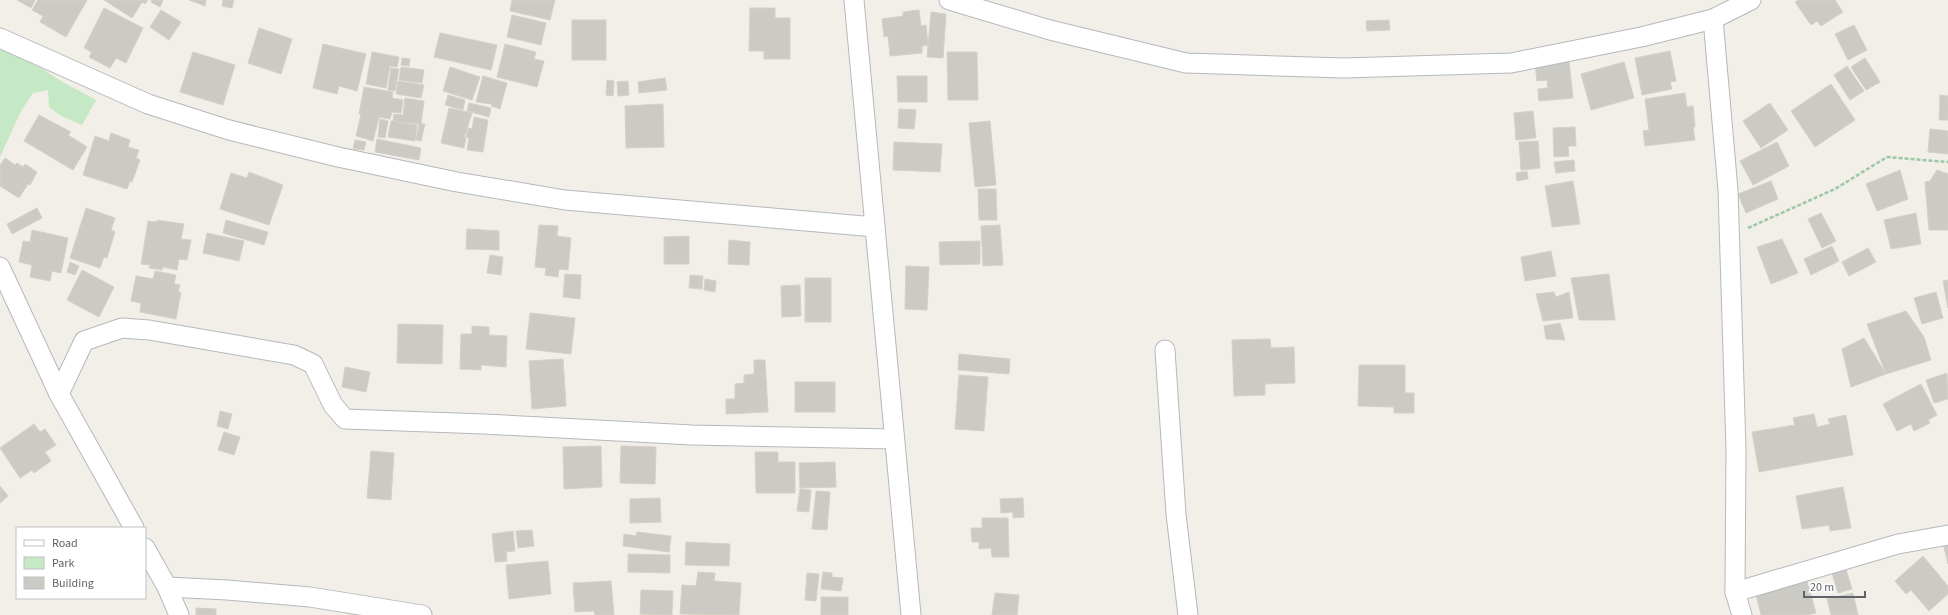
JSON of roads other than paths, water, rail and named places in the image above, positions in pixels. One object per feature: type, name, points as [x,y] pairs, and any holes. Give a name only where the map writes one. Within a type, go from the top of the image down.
[{"type":"street","points":[[854,0],[911,615]]},
{"type":"street","points":[[949,0],[1050,30],[1186,63],[1344,68],[1512,63],[1641,37],[1713,19],[1751,0]]},
{"type":"street","points":[[1713,19],[1728,190],[1736,442],[1736,592],[1742,615]]},
{"type":"street","points":[[0,38],[148,104],[229,130],[338,157],[457,182],[565,200],[875,227]]},
{"type":"street","points":[[0,267],[59,394],[133,527]]},
{"type":"street","points":[[59,394],[84,341],[122,328],[149,330],[294,355],[313,364],[333,405],[345,419],[484,424],[692,435],[894,439]]},
{"type":"street","points":[[1165,350],[1176,514],[1188,615]]},
{"type":"street","points":[[1736,592],[1898,544],[1948,535]]},
{"type":"street","points":[[146,550],[167,587],[179,615]]},
{"type":"street","points":[[167,587],[310,597],[422,615]]}]
